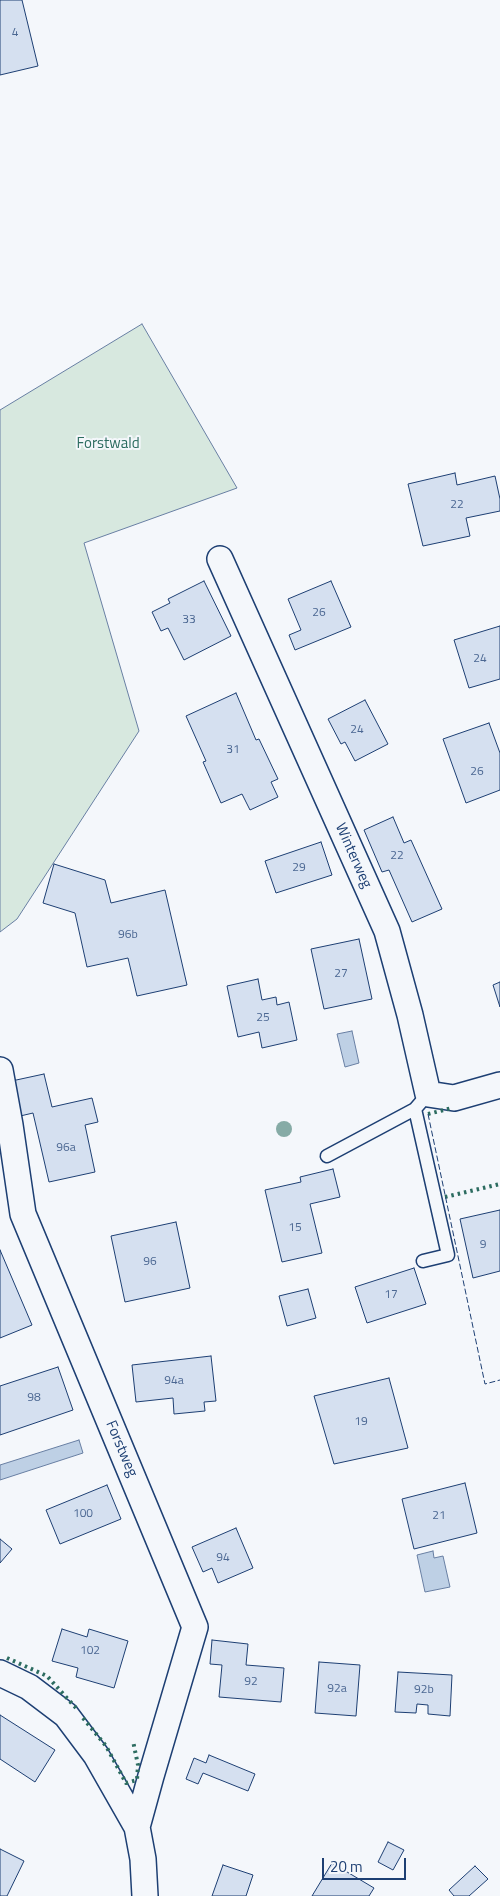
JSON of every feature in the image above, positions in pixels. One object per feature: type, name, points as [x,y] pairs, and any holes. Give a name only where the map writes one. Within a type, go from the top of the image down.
[{"type":"street","name":"Winterweg","points":[[220,560],[387,931],[410,1015],[422,1102]]},
{"type":"street","name":"Forstweg","points":[[0,1070],[10,1125],[22,1214],[195,1627],[138,1827],[145,1896]]},
{"type":"street","points":[[422,1102],[454,1098],[500,1086]]},
{"type":"street","name":"Forstweg","points":[[0,1673],[29,1687],[66,1715],[96,1755],[138,1827]]},
{"type":"lane","points":[[327,1156],[422,1102],[448,1255],[423,1261]]},
{"type":"green space","name":"Forstwald","points":[[142,324],[237,488],[84,543],[139,731],[17,919],[0,932],[0,410]]},
{"type":"water","points":[[352,1031],[359,1063],[345,1067],[337,1034]]},
{"type":"water","points":[[79,1440],[83,1453],[0,1480],[0,1465]]},
{"type":"water","points":[[433,1551],[434,1558],[443,1556],[450,1587],[425,1592],[417,1555]]},
{"type":"building","points":[[0,0],[22,0],[38,66],[0,75]]},
{"type":"building","points":[[455,473],[457,485],[495,476],[500,499],[500,511],[466,518],[470,536],[423,546],[408,484]]},
{"type":"building","points":[[204,581],[231,636],[184,660],[168,628],[161,631],[152,612],[170,603],[168,599]]},
{"type":"building","points":[[331,581],[351,627],[295,650],[289,635],[301,630],[288,599]]},
{"type":"building","points":[[500,626],[500,679],[469,688],[454,640]]},
{"type":"building","points":[[236,693],[256,740],[259,739],[278,779],[271,782],[278,797],[250,810],[242,794],[221,803],[203,762],[206,761],[186,716]]},
{"type":"building","points":[[365,700],[388,744],[355,761],[345,742],[341,744],[328,719]]},
{"type":"building","points":[[489,723],[500,753],[500,790],[466,803],[443,739]]},
{"type":"building","points":[[393,817],[404,843],[411,840],[442,909],[412,922],[389,870],[382,872],[364,830]]},
{"type":"building","points":[[321,842],[332,875],[276,893],[265,861]]},
{"type":"building","points":[[54,864],[105,880],[111,903],[165,890],[187,985],[137,996],[128,958],[87,967],[75,913],[43,903]]},
{"type":"building","points":[[359,939],[372,999],[324,1009],[311,949]]},
{"type":"building","points":[[258,979],[262,1000],[276,997],[277,1005],[289,1002],[297,1040],[262,1048],[259,1032],[238,1037],[227,986]]},
{"type":"building","points":[[500,982],[500,1007],[493,985]]},
{"type":"building","points":[[44,1074],[52,1107],[92,1098],[98,1122],[85,1125],[95,1172],[49,1182],[33,1113],[16,1117],[7,1082]]},
{"type":"building","points":[[333,1169],[340,1197],[310,1204],[322,1253],[282,1262],[265,1190],[301,1182],[300,1177]]},
{"type":"building","points":[[500,1210],[500,1271],[473,1278],[460,1219]]},
{"type":"building","points":[[176,1222],[190,1288],[125,1302],[111,1236]]},
{"type":"building","points":[[0,1250],[32,1325],[0,1338]]},
{"type":"building","points":[[414,1268],[426,1304],[367,1323],[355,1287]]},
{"type":"building","points":[[308,1289],[316,1318],[287,1326],[279,1296]]},
{"type":"building","points":[[211,1356],[216,1401],[204,1402],[205,1411],[174,1414],[173,1398],[136,1402],[132,1365]]},
{"type":"building","points":[[58,1367],[73,1410],[0,1435],[0,1386]]},
{"type":"building","points":[[389,1378],[408,1448],[334,1464],[314,1396]]},
{"type":"building","points":[[465,1483],[477,1533],[414,1549],[402,1499]]},
{"type":"building","points":[[107,1485],[121,1519],[60,1544],[46,1510]]},
{"type":"building","points":[[236,1528],[253,1568],[218,1583],[212,1568],[203,1572],[192,1547]]},
{"type":"building","points":[[0,1539],[12,1549],[0,1563]]},
{"type":"building","points":[[62,1629],[87,1637],[89,1629],[128,1641],[114,1688],[76,1677],[78,1668],[52,1661]]},
{"type":"building","points":[[212,1640],[248,1644],[246,1665],[284,1668],[281,1702],[219,1697],[222,1665],[210,1664]]},
{"type":"building","points":[[319,1662],[360,1665],[356,1716],[315,1713]]},
{"type":"building","points":[[398,1672],[452,1675],[450,1716],[428,1714],[428,1705],[417,1704],[416,1713],[395,1712]]},
{"type":"building","points":[[0,1715],[55,1750],[35,1782],[0,1759]]},
{"type":"building","points":[[209,1755],[255,1774],[248,1791],[203,1773],[198,1784],[186,1779],[194,1758],[206,1763]]},
{"type":"building","points":[[388,1842],[404,1850],[393,1870],[378,1862]]},
{"type":"building","points":[[0,1849],[24,1861],[7,1896],[0,1896]]},
{"type":"building","points":[[332,1863],[374,1888],[369,1896],[312,1896]]},
{"type":"building","points":[[223,1865],[253,1875],[246,1896],[212,1896]]},
{"type":"building","points":[[475,1866],[488,1879],[469,1896],[454,1896],[449,1890]]},
{"type":"hedge","points":[[428,1114],[452,1108]]},
{"type":"hedge","points":[[445,1197],[500,1184]]},
{"type":"hedge","points":[[7,1658],[47,1676],[76,1708]]},
{"type":"hedge","points":[[83,1718],[106,1746],[126,1783],[137,1780],[138,1765],[133,1741]]},
{"type":"fence","points":[[428,1114],[485,1384],[500,1380]]}]
